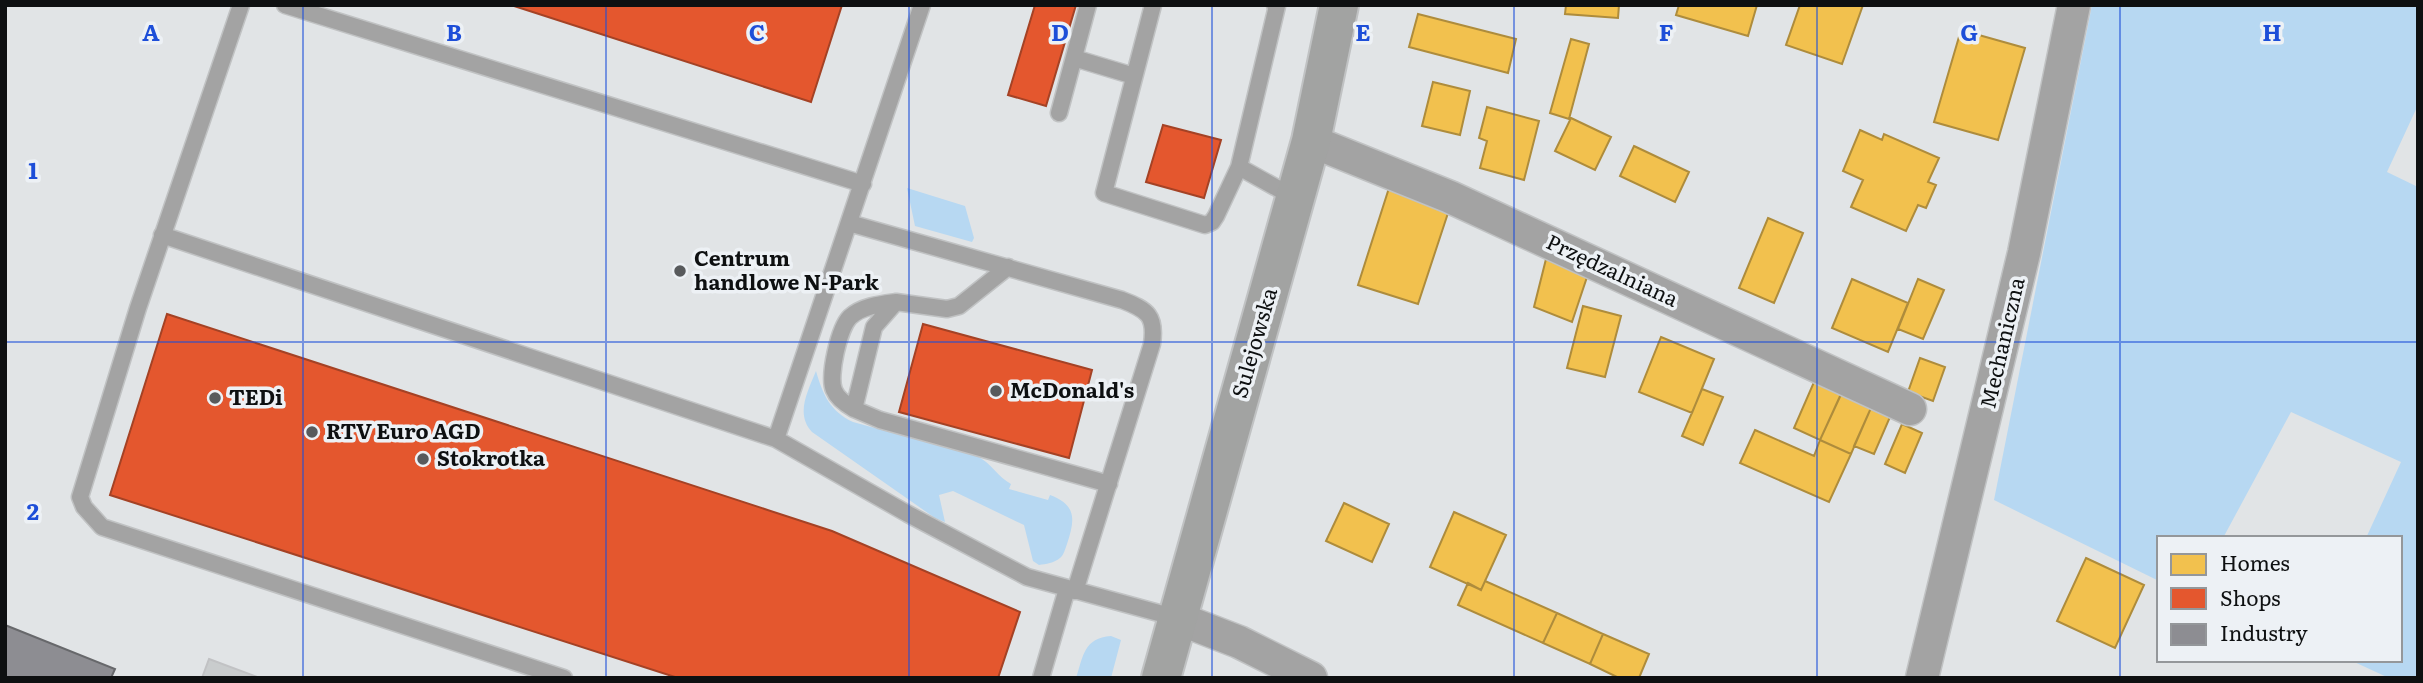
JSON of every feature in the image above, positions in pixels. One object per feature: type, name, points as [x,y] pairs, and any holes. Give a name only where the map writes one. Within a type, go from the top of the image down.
[{"type":"main road","name":"Sulejowska","points":[[1161,678],[1311,141],[1339,5]]},
{"type":"street","name":"Mechaniczna","points":[[1922,678],[2021,266],[2074,5]]},
{"type":"street","name":"Przędzalniana","points":[[1311,141],[1450,197],[1910,409]]},
{"type":"street","points":[[1177,618],[1239,642],[1311,678]]},
{"type":"lane","points":[[241,5],[162,235],[80,497],[83,507],[102,527],[564,678]]},
{"type":"lane","points":[[285,5],[863,184]]},
{"type":"lane","points":[[776,439],[922,5]]},
{"type":"lane","points":[[1059,113],[1088,5]]},
{"type":"lane","points":[[1153,5],[1104,193],[1205,225],[1212,222],[1216,216],[1239,166],[1277,6],[1275,5]]},
{"type":"lane","points":[[1074,58],[1134,76]]},
{"type":"lane","points":[[1239,166],[1295,198]]},
{"type":"lane","points":[[849,223],[1122,300],[1137,306],[1152,320],[1152,344],[1109,484],[1041,678]]},
{"type":"lane","points":[[162,235],[776,439],[1027,577],[1177,618]]},
{"type":"lane","points":[[1008,267],[959,306],[947,309],[896,302],[876,304],[850,317],[844,327],[831,378],[834,392],[854,409],[880,420],[1109,484]]},
{"type":"lane","points":[[854,409],[874,327],[896,302]]},
{"type":"shaded area","points":[[2092,5],[2418,5],[2418,105],[2387,172],[2418,187],[2418,678],[2389,678],[2354,662],[2402,662],[2402,536],[2367,536],[2401,462],[2291,412],[2224,536],[2157,536],[2157,580],[1994,500]]},
{"type":"shaded area","points":[[907,188],[965,206],[974,238],[972,242],[915,226]]},
{"type":"shaded area","points":[[816,371],[828,401],[845,418],[977,456],[1011,484],[1009,489],[1048,500],[1050,495],[1065,503],[1072,514],[1072,521],[1062,555],[1058,560],[1039,565],[1033,561],[1024,525],[953,491],[939,495],[945,522],[935,518],[812,432],[804,418],[804,410]]},
{"type":"shaded area","points":[[1111,636],[1121,640],[1111,678],[1076,678],[1090,644],[1102,637]]},
{"type":"building: Homes","points":[[1566,5],[1619,5],[1618,18],[1565,14]]},
{"type":"building: Homes","points":[[1679,5],[1757,5],[1748,36],[1676,15]]},
{"type":"building: Homes","points":[[1800,5],[1863,5],[1842,64],[1786,45]]},
{"type":"building: Homes","points":[[1418,14],[1516,39],[1508,73],[1409,47]]},
{"type":"building: Homes","points":[[1961,30],[2025,48],[1998,140],[1934,122]]},
{"type":"building: Homes","points":[[1571,39],[1589,44],[1569,119],[1550,113]]},
{"type":"building: Homes","points":[[1433,82],[1470,91],[1460,135],[1422,126]]},
{"type":"building: Homes","points":[[1487,107],[1539,121],[1524,180],[1480,168],[1487,141],[1479,138]]},
{"type":"building: Homes","points":[[1571,118],[1611,137],[1595,170],[1555,151]]},
{"type":"building: Homes","points":[[1860,130],[1882,140],[1884,134],[1939,158],[1928,182],[1936,185],[1926,208],[1918,205],[1906,231],[1851,207],[1863,180],[1843,171]]},
{"type":"building: Homes","points":[[1634,146],[1689,172],[1675,202],[1620,176]]},
{"type":"building: Homes","points":[[1389,188],[1450,207],[1418,304],[1358,285]]},
{"type":"building: Homes","points":[[1768,218],[1803,233],[1774,303],[1739,288]]},
{"type":"building: Homes","points":[[1547,255],[1588,274],[1572,322],[1534,307]]},
{"type":"building: Homes","points":[[1852,279],[1908,303],[1888,352],[1832,328]]},
{"type":"building: Homes","points":[[1918,279],[1944,290],[1923,339],[1898,329]]},
{"type":"building: Homes","points":[[1583,306],[1621,316],[1605,377],[1567,368]]},
{"type":"building: Homes","points":[[1661,337],[1714,359],[1692,413],[1639,392]]},
{"type":"building: Homes","points":[[1920,358],[1945,367],[1933,401],[1908,392]]},
{"type":"building: Homes","points":[[1814,382],[1841,394],[1820,440],[1794,428]]},
{"type":"building: Homes","points":[[1844,388],[1874,401],[1851,454],[1820,440]]},
{"type":"building: Homes","points":[[1702,389],[1723,397],[1703,445],[1682,436]]},
{"type":"building: Homes","points":[[1874,401],[1893,410],[1874,454],[1854,446]]},
{"type":"building: Homes","points":[[1902,424],[1922,433],[1905,473],[1885,464]]},
{"type":"building: Homes","points":[[1755,430],[1814,456],[1820,440],[1851,454],[1829,502],[1740,463]]},
{"type":"building: Homes","points":[[1344,503],[1389,524],[1372,562],[1326,541]]},
{"type":"building: Homes","points":[[1454,512],[1506,535],[1481,590],[1430,567]]},
{"type":"building: Homes","points":[[2086,558],[2144,585],[2115,648],[2057,621]]},
{"type":"building: Homes","points":[[1485,581],[1557,613],[1543,643],[1458,605],[1468,583],[1481,590]]},
{"type":"building: Homes","points":[[1557,613],[1603,634],[1590,664],[1543,643]]},
{"type":"building: Homes","points":[[1603,634],[1649,654],[1639,678],[1619,678],[1590,664]]},
{"type":"building: Shops","points":[[511,5],[842,5],[811,102]]},
{"type":"building: Shops","points":[[1035,5],[1076,5],[1046,106],[1008,95]]},
{"type":"building: Shops","points":[[1163,125],[1221,140],[1204,198],[1146,182]]},
{"type":"building: Shops","points":[[167,314],[832,531],[1020,612],[998,678],[678,678],[110,495]]},
{"type":"building: Shops","name":"McDonald's","points":[[923,324],[1092,370],[1069,458],[899,412]]},
{"type":"building: Industry","points":[[5,625],[115,669],[111,678],[5,678]]},
{"type":"building: Other","points":[[209,659],[260,678],[202,678]]},
{"type":"place","name":"Centrum handlowe N-Park","points":[[680,271]]},
{"type":"place","name":"McDonald's","points":[[996,391]]},
{"type":"place","name":"TEDi","points":[[215,398]]},
{"type":"place","name":"RTV Euro AGD","points":[[312,432]]},
{"type":"place","name":"Stokrotka","points":[[423,459]]}]
